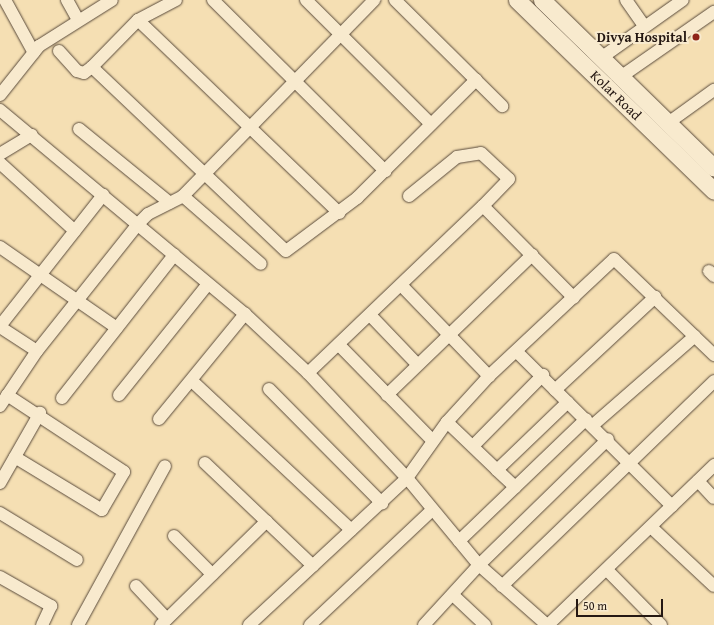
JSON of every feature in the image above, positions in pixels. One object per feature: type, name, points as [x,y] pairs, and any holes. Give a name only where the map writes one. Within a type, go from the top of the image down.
[{"type":"main road","name":"Kolar Road","points":[[517,0],[714,191]]},
{"type":"main road","name":"Kolar Road","points":[[542,0],[601,58],[618,78],[668,123],[714,168]]},
{"type":"street","points":[[5,0],[34,53]]},
{"type":"street","points":[[67,0],[78,20]]},
{"type":"street","points":[[0,95],[34,53],[78,20],[112,0]]},
{"type":"street","points":[[59,51],[77,71],[84,73],[92,67],[138,20],[176,0]]},
{"type":"street","points":[[214,0],[297,80],[385,171]]},
{"type":"street","points":[[306,0],[431,124]]},
{"type":"street","points":[[0,406],[37,351],[138,224],[148,214],[183,196],[374,0]]},
{"type":"street","points":[[395,0],[502,106]]},
{"type":"street","points":[[626,0],[644,26]]},
{"type":"street","points":[[601,58],[644,26],[683,0]]},
{"type":"street","points":[[618,78],[714,12]]},
{"type":"street","points":[[138,20],[251,126],[339,212]]},
{"type":"street","points":[[92,67],[204,175],[286,251],[339,212],[385,171],[476,80]]},
{"type":"street","points":[[668,123],[714,90]]},
{"type":"street","points":[[0,110],[32,135],[245,314],[308,373],[407,478],[479,565],[548,625],[607,570],[714,465]]},
{"type":"street","points":[[79,128],[170,203]]},
{"type":"street","points":[[0,154],[32,135]]},
{"type":"street","points":[[308,373],[339,346],[509,179],[481,153],[457,157],[409,196]]},
{"type":"street","points":[[0,163],[75,231]]},
{"type":"street","points":[[37,351],[0,326],[40,273],[103,195]]},
{"type":"street","points":[[183,196],[261,264]]},
{"type":"street","points":[[483,206],[574,298]]},
{"type":"street","points":[[1,249],[79,298],[116,328]]},
{"type":"street","points":[[62,398],[174,255]]},
{"type":"street","points":[[387,395],[532,255]]},
{"type":"street","points":[[249,625],[382,503],[407,478],[447,422],[489,376],[518,352],[616,258],[714,355]]},
{"type":"street","points":[[119,395],[208,284]]},
{"type":"street","points":[[401,286],[489,376]]},
{"type":"street","points":[[556,390],[655,297]]},
{"type":"street","points":[[159,419],[192,381],[245,314]]},
{"type":"street","points":[[370,315],[418,364]]},
{"type":"street","points":[[459,541],[515,487],[589,422],[695,336]]},
{"type":"street","points":[[339,346],[433,442]]},
{"type":"street","points":[[518,352],[608,439],[672,506]]},
{"type":"street","points":[[473,446],[543,375]]},
{"type":"street","points":[[192,381],[351,530]]},
{"type":"street","points":[[502,586],[714,381]]},
{"type":"street","points":[[269,389],[382,503]]},
{"type":"street","points":[[7,394],[40,413],[124,472],[102,510],[15,457]]},
{"type":"street","points":[[497,470],[568,402]]},
{"type":"street","points":[[0,483],[40,413]]},
{"type":"street","points":[[447,422],[515,487]]},
{"type":"street","points":[[424,625],[479,565],[608,439]]},
{"type":"street","points":[[205,463],[267,521],[312,566]]},
{"type":"street","points":[[78,625],[165,466]]},
{"type":"street","points":[[698,481],[714,498]]},
{"type":"street","points":[[310,625],[432,510]]},
{"type":"street","points":[[0,513],[77,560]]},
{"type":"street","points":[[136,586],[164,622],[267,521]]},
{"type":"street","points":[[651,527],[712,581]]},
{"type":"street","points":[[174,536],[212,574]]},
{"type":"street","points":[[607,570],[661,625]]},
{"type":"street","points":[[0,577],[51,606],[42,625]]},
{"type":"street","points":[[453,595],[485,625]]},
{"type":"place","name":"Divya Hospital","points":[[696,37]]}]
